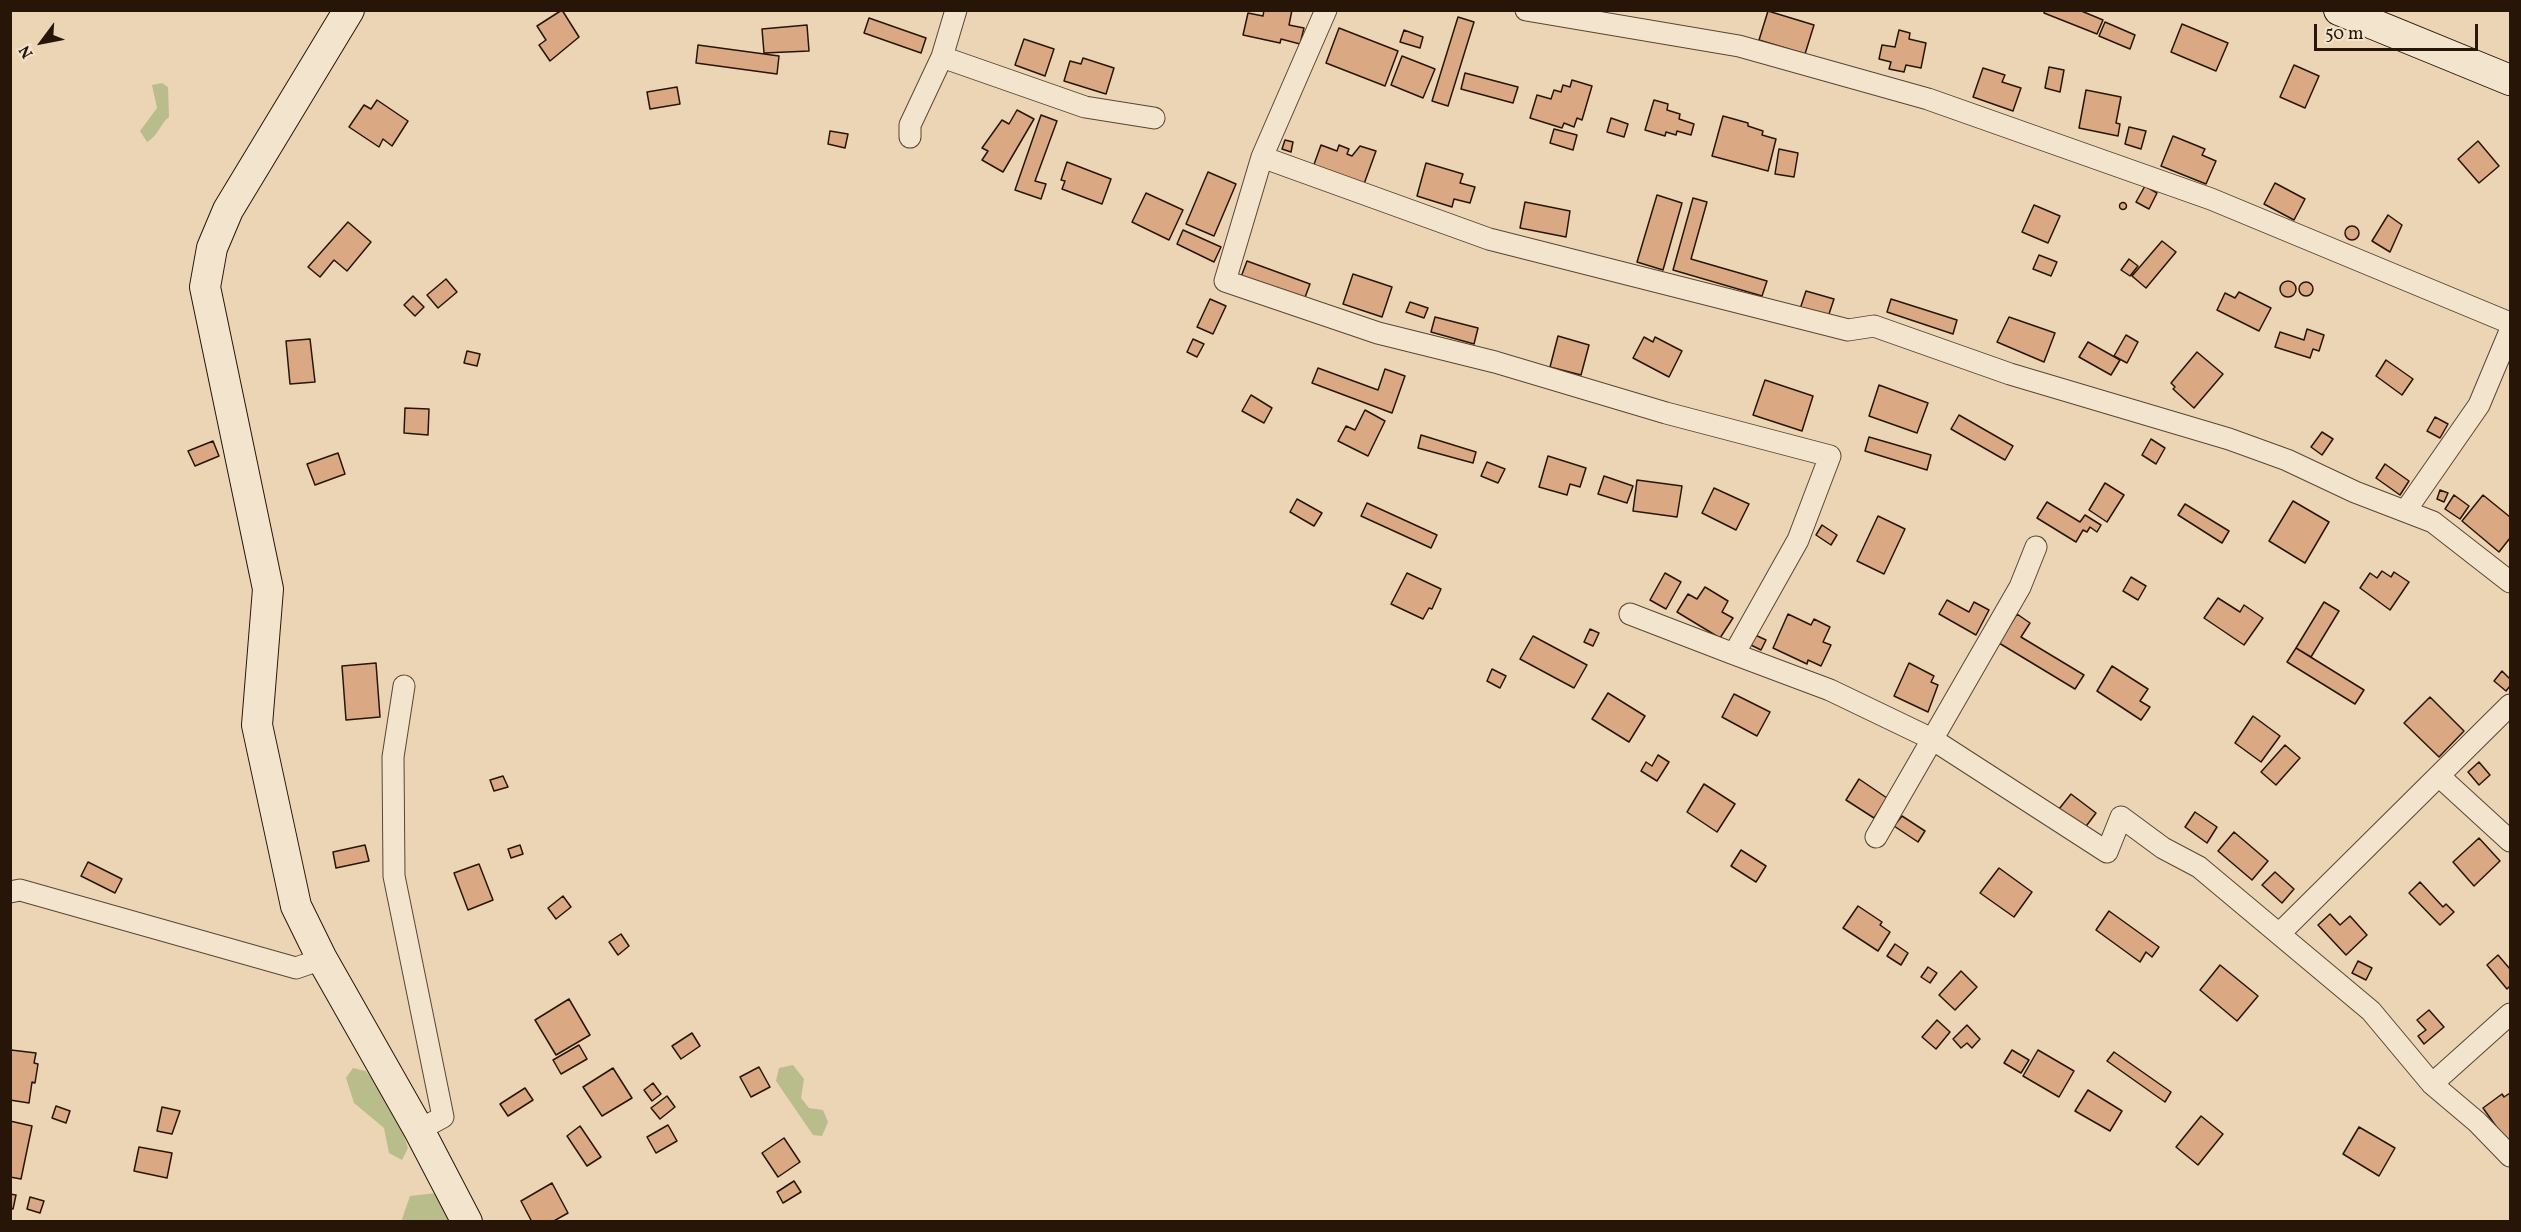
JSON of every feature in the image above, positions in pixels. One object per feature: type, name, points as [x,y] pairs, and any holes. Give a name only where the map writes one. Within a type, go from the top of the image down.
[{"type":"street","points":[[349,10],[228,210],[212,248],[205,287],[268,589],[257,725],[296,906],[322,959],[419,1130],[467,1221]]},
{"type":"street","points":[[910,137],[910,125],[942,57],[956,10]]},
{"type":"street","points":[[1326,10],[1262,157],[1225,281],[1378,333],[1495,362],[1688,419],[1830,456],[1798,540],[1734,654]]},
{"type":"street","points":[[1526,10],[1739,46],[1928,99],[2211,200],[2511,323]]},
{"type":"street","points":[[2339,10],[2511,80]]},
{"type":"street","points":[[942,57],[1085,107],[1154,118]]},
{"type":"street","points":[[1262,157],[1488,239],[1848,330],[1874,326],[2010,374],[2229,439],[2433,522],[2511,582]]},
{"type":"street","points":[[2406,510],[2479,405],[2511,331]]},
{"type":"street","points":[[1876,837],[2020,587],[2036,547]]},
{"type":"street","points":[[1630,614],[1830,690],[1932,739],[2107,852],[2121,817],[2163,848],[2199,867],[2371,1011],[2432,1084],[2477,1122],[2511,1156]]},
{"type":"street","points":[[404,686],[393,757],[394,876],[443,1117],[419,1130]]},
{"type":"street","points":[[2279,934],[2511,705]]},
{"type":"street","points":[[2439,776],[2511,841]]},
{"type":"street","points":[[10,892],[20,890],[244,956],[296,968],[322,959]]},
{"type":"street","points":[[2432,1084],[2511,1014]]},
{"type":"green space","points":[[162,83],[168,87],[169,117],[154,137],[147,142],[140,131],[157,108],[152,85]]},
{"type":"green space","points":[[793,1065],[804,1079],[801,1098],[809,1108],[823,1110],[828,1122],[822,1136],[813,1135],[776,1081],[779,1068]]},
{"type":"green space","points":[[353,1068],[366,1071],[397,1114],[408,1148],[402,1160],[389,1153],[384,1128],[354,1103],[346,1078]]},
{"type":"green space","points":[[436,1193],[459,1221],[401,1222],[410,1196]]},
{"type":"building","points":[[562,10],[579,37],[550,61],[539,45],[546,40],[537,26]]},
{"type":"building","points":[[1264,10],[1292,10],[1289,25],[1304,28],[1300,44],[1281,39],[1280,43],[1243,35],[1248,13],[1263,16]]},
{"type":"building","points":[[2045,10],[2079,10],[2103,20],[2097,34],[2044,13]]},
{"type":"building","points":[[1768,11],[1814,25],[1805,54],[1759,40]]},
{"type":"building","points":[[1458,17],[1474,22],[1448,106],[1432,101]]},
{"type":"building","points":[[869,18],[926,38],[921,53],[864,33]]},
{"type":"building","points":[[2105,22],[2135,35],[2130,49],[2099,36]]},
{"type":"building","points":[[2182,24],[2228,43],[2216,71],[2171,52]]},
{"type":"building","points":[[807,25],[809,51],[764,53],[762,29]]},
{"type":"building","points":[[1339,28],[1398,51],[1385,86],[1326,63]]},
{"type":"building","points":[[1404,30],[1423,37],[1420,48],[1400,42]]},
{"type":"building","points":[[1899,30],[1910,33],[1909,39],[1926,43],[1921,68],[1906,65],[1904,72],[1889,69],[1891,62],[1879,59],[1882,45],[1895,47]]},
{"type":"building","points":[[1024,39],[1054,49],[1045,76],[1015,65]]},
{"type":"building","points":[[698,45],[779,56],[777,74],[696,63]]},
{"type":"building","points":[[1402,56],[1435,69],[1423,98],[1391,85]]},
{"type":"building","points":[[1083,58],[1114,68],[1106,94],[1064,81],[1070,61],[1081,64]]},
{"type":"building","points":[[2294,65],[2319,76],[2305,108],[2280,97]]},
{"type":"building","points":[[2049,67],[2064,70],[2060,92],[2045,88]]},
{"type":"building","points":[[1983,68],[2005,75],[2002,82],[2021,88],[2013,111],[1973,97]]},
{"type":"building","points":[[1465,73],[1518,87],[1513,103],[1461,89]]},
{"type":"building","points":[[1572,80],[1592,86],[1582,120],[1577,118],[1574,127],[1564,123],[1562,128],[1530,118],[1537,95],[1551,99],[1554,90],[1561,92],[1563,85],[1570,87]]},
{"type":"building","points":[[677,87],[680,104],[650,109],[647,92]]},
{"type":"building","points":[[2086,90],[2121,97],[2116,123],[2120,124],[2118,136],[2079,128]]},
{"type":"building","points":[[377,100],[408,121],[392,146],[383,139],[379,147],[349,127],[364,105],[371,109]]},
{"type":"building","points":[[1654,100],[1668,104],[1667,110],[1680,114],[1679,119],[1694,124],[1691,135],[1677,131],[1676,135],[1666,132],[1665,136],[1645,130]]},
{"type":"building","points":[[1017,110],[1034,119],[1003,172],[982,160],[988,151],[982,148],[1002,120],[1009,124]]},
{"type":"building","points":[[1041,115],[1057,121],[1035,181],[1046,184],[1041,199],[1015,190]]},
{"type":"building","points":[[1723,116],[1748,123],[1748,126],[1763,131],[1762,135],[1776,139],[1768,171],[1712,156]]},
{"type":"building","points":[[1611,118],[1628,124],[1624,137],[1607,132]]},
{"type":"building","points":[[2129,127],[2146,131],[2141,149],[2125,144]]},
{"type":"building","points":[[1554,129],[1577,135],[1573,150],[1550,143]]},
{"type":"building","points":[[830,131],[848,134],[845,148],[828,144]]},
{"type":"building","points":[[2173,136],[2205,149],[2202,155],[2216,161],[2206,184],[2161,166]]},
{"type":"building","points":[[1285,140],[1293,142],[1291,152],[1282,149]]},
{"type":"building","points":[[2478,141],[2499,166],[2479,183],[2458,159]]},
{"type":"building","points":[[1321,145],[1337,151],[1339,145],[1349,149],[1347,154],[1352,156],[1360,146],[1376,151],[1364,184],[1312,170]]},
{"type":"building","points":[[1779,149],[1798,153],[1794,177],[1775,174]]},
{"type":"building","points":[[1067,162],[1111,179],[1102,204],[1062,189],[1065,181],[1061,180]]},
{"type":"building","points":[[1426,163],[1463,174],[1460,183],[1475,187],[1470,203],[1454,199],[1452,207],[1417,196]]},
{"type":"building","points":[[1208,172],[1236,184],[1214,236],[1186,224]]},
{"type":"building","points":[[2275,183],[2305,199],[2294,220],[2264,204]]},
{"type":"building","points":[[2145,186],[2157,193],[2149,209],[2136,202]]},
{"type":"building","points":[[1146,193],[1183,210],[1169,240],[1132,222]]},
{"type":"building","points":[[1657,195],[1682,203],[1663,270],[1637,262]]},
{"type":"building","points":[[1693,198],[1707,202],[1691,259],[1767,281],[1762,296],[1673,270]]},
{"type":"building","points":[[1525,202],[1570,211],[1566,237],[1520,228]]},
{"type":"building","points":[[2123,202],[2127,206],[2123,210],[2119,206]]},
{"type":"building","points":[[2034,205],[2060,216],[2048,243],[2022,232]]},
{"type":"building","points":[[2388,215],[2402,225],[2390,252],[2372,241]]},
{"type":"building","points":[[348,222],[371,242],[347,271],[334,260],[320,277],[308,267]]},
{"type":"building","points":[[2352,226],[2357,228],[2359,233],[2357,238],[2352,240],[2347,238],[2345,233],[2347,228]]},
{"type":"building","points":[[1183,230],[1221,247],[1214,262],[1177,244]]},
{"type":"building","points":[[2162,241],[2176,252],[2146,288],[2132,276]]},
{"type":"building","points":[[2039,255],[2057,262],[2051,276],[2033,269]]},
{"type":"building","points":[[2129,259],[2138,266],[2130,276],[2121,270]]},
{"type":"building","points":[[1247,261],[1310,284],[1304,300],[1241,277]]},
{"type":"building","points":[[1353,274],[1392,287],[1382,317],[1343,304]]},
{"type":"building","points":[[446,279],[457,292],[438,308],[427,295]]},
{"type":"building","points":[[2288,281],[2294,283],[2296,289],[2294,295],[2288,297],[2282,295],[2280,289],[2282,283]]},
{"type":"building","points":[[2306,282],[2311,284],[2313,289],[2311,294],[2306,296],[2301,294],[2299,289],[2301,284]]},
{"type":"building","points":[[1806,291],[1834,299],[1828,317],[1800,309]]},
{"type":"building","points":[[2239,292],[2271,308],[2259,331],[2217,310],[2225,293],[2235,298]]},
{"type":"building","points":[[413,296],[424,307],[415,316],[404,305]]},
{"type":"building","points":[[1210,299],[1226,306],[1213,334],[1197,327]]},
{"type":"building","points":[[1891,299],[1957,320],[1953,334],[1887,312]]},
{"type":"building","points":[[1410,302],[1428,308],[1424,318],[1406,312]]},
{"type":"building","points":[[1435,317],[1478,328],[1474,344],[1431,332]]},
{"type":"building","points":[[2009,317],[2055,333],[2044,362],[1997,342]]},
{"type":"building","points":[[2307,329],[2324,335],[2319,351],[2313,349],[2310,358],[2275,347],[2280,332],[2304,340]]},
{"type":"building","points":[[2126,335],[2138,342],[2127,363],[2114,356]]},
{"type":"building","points":[[1558,336],[1589,345],[1581,375],[1550,367]]},
{"type":"building","points":[[1644,337],[1653,342],[1655,337],[1682,351],[1669,377],[1633,358]]},
{"type":"building","points":[[310,339],[315,382],[290,384],[286,341]]},
{"type":"building","points":[[1193,339],[1204,344],[1197,357],[1187,352]]},
{"type":"building","points":[[2088,342],[2120,360],[2111,375],[2079,357]]},
{"type":"building","points":[[467,351],[480,354],[477,366],[464,363]]},
{"type":"building","points":[[2197,352],[2223,374],[2194,408],[2173,389],[2175,387],[2171,383]]},
{"type":"building","points":[[2386,360],[2413,379],[2402,395],[2376,376]]},
{"type":"building","points":[[1318,368],[1378,390],[1385,369],[1405,376],[1392,413],[1312,383]]},
{"type":"building","points":[[1765,380],[1813,396],[1802,431],[1753,415]]},
{"type":"building","points":[[1879,385],[1928,403],[1917,433],[1869,416]]},
{"type":"building","points":[[1251,395],[1272,408],[1264,423],[1242,411]]},
{"type":"building","points":[[405,408],[429,409],[428,435],[404,433]]},
{"type":"building","points":[[1365,410],[1385,421],[1368,456],[1338,441],[1346,426],[1355,430]]},
{"type":"building","points":[[1959,415],[2013,446],[2005,460],[1951,429]]},
{"type":"building","points":[[2435,417],[2448,424],[2440,438],[2427,431]]},
{"type":"building","points":[[2322,432],[2333,439],[2322,455],[2311,447]]},
{"type":"building","points":[[1421,435],[1476,452],[1473,463],[1418,448]]},
{"type":"building","points":[[1869,437],[1931,455],[1927,470],[1865,451]]},
{"type":"building","points":[[2151,439],[2165,448],[2156,464],[2142,455]]},
{"type":"building","points":[[213,441],[219,456],[195,466],[188,451]]},
{"type":"building","points":[[338,453],[345,474],[315,485],[307,464]]},
{"type":"building","points":[[1548,456],[1586,468],[1580,487],[1570,484],[1567,495],[1539,487]]},
{"type":"building","points":[[1487,462],[1505,469],[1498,483],[1481,476]]},
{"type":"building","points":[[2385,464],[2409,481],[2400,495],[2376,478]]},
{"type":"building","points":[[1604,476],[1633,486],[1627,503],[1598,494]]},
{"type":"building","points":[[1637,480],[1682,486],[1677,517],[1633,511]]},
{"type":"building","points":[[2105,483],[2124,495],[2107,522],[2089,510]]},
{"type":"building","points":[[1714,488],[1749,504],[1736,530],[1702,513]]},
{"type":"building","points":[[2440,490],[2448,493],[2444,502],[2437,499]]},
{"type":"building","points":[[2454,495],[2469,506],[2460,519],[2445,509]]},
{"type":"building","points":[[2483,495],[2510,517],[2510,538],[2499,552],[2462,521]]},
{"type":"building","points":[[1297,499],[1322,513],[1314,526],[1290,512]]},
{"type":"building","points":[[2293,501],[2329,522],[2305,563],[2269,541]]},
{"type":"building","points":[[2047,502],[2080,522],[2085,515],[2101,525],[2097,532],[2090,527],[2087,532],[2083,530],[2076,542],[2037,518]]},
{"type":"building","points":[[1367,503],[1437,535],[1431,548],[1361,516]]},
{"type":"building","points":[[2185,504],[2229,531],[2222,543],[2178,515]]},
{"type":"building","points":[[1878,516],[1905,529],[1884,574],[1857,561]]},
{"type":"building","points":[[1822,525],[1837,535],[1831,545],[1816,535]]},
{"type":"building","points":[[2382,571],[2391,577],[2394,572],[2409,582],[2390,610],[2360,588],[2370,573],[2377,578]]},
{"type":"building","points":[[1407,573],[1441,589],[1432,609],[1429,608],[1423,619],[1391,604]]},
{"type":"building","points":[[1665,573],[1681,582],[1666,609],[1650,600]]},
{"type":"building","points":[[2131,577],[2146,586],[2138,600],[2123,591]]},
{"type":"building","points":[[1705,587],[1728,601],[1722,612],[1733,618],[1720,638],[1677,612],[1688,594],[1697,599]]},
{"type":"building","points":[[2218,598],[2240,612],[2244,605],[2263,618],[2244,645],[2204,618]]},
{"type":"building","points":[[1947,600],[1969,612],[1974,602],[1989,610],[1976,635],[1939,614]]},
{"type":"building","points":[[2324,602],[2339,611],[2311,657],[2296,648]]},
{"type":"building","points":[[1788,614],[1811,625],[1814,619],[1830,627],[1823,642],[1831,645],[1821,666],[1808,660],[1807,664],[1773,648]]},
{"type":"building","points":[[2017,614],[2030,623],[2021,637],[2084,675],[2075,689],[1999,643]]},
{"type":"building","points":[[1590,629],[1599,633],[1593,646],[1584,642]]},
{"type":"building","points":[[1753,634],[1766,640],[1761,650],[1749,644]]},
{"type":"building","points":[[1533,636],[1587,665],[1574,688],[1520,659]]},
{"type":"building","points":[[2296,648],[2364,690],[2355,704],[2287,662]]},
{"type":"building","points":[[376,663],[380,717],[346,720],[342,666]]},
{"type":"building","points":[[1909,663],[1934,676],[1931,682],[1938,685],[1928,712],[1894,696]]},
{"type":"building","points":[[2112,666],[2148,689],[2140,701],[2150,707],[2141,720],[2097,691]]},
{"type":"building","points":[[1492,669],[1506,676],[1500,688],[1487,681]]},
{"type":"building","points":[[2502,671],[2510,679],[2510,686],[2506,691],[2494,681]]},
{"type":"building","points":[[1608,693],[1645,716],[1629,742],[1592,719]]},
{"type":"building","points":[[1734,694],[1770,712],[1757,736],[1722,717]]},
{"type":"building","points":[[2430,697],[2464,731],[2439,757],[2404,723]]},
{"type":"building","points":[[2253,716],[2280,736],[2261,762],[2235,743]]},
{"type":"building","points":[[2285,745],[2300,758],[2276,785],[2261,772]]},
{"type":"building","points":[[1658,755],[1669,762],[1657,781],[1641,771],[1646,762],[1652,766]]},
{"type":"building","points":[[2479,762],[2490,775],[2479,785],[2468,772]]},
{"type":"building","points":[[503,776],[508,787],[494,791],[490,780]]},
{"type":"building","points":[[1859,779],[1887,798],[1874,818],[1846,800]]},
{"type":"building","points":[[1704,784],[1735,804],[1717,832],[1687,812]]},
{"type":"building","points":[[2071,794],[2096,813],[2084,829],[2059,809]]},
{"type":"building","points":[[2195,812],[2217,827],[2207,843],[2185,827]]},
{"type":"building","points":[[1902,816],[1925,831],[1918,842],[1894,826]]},
{"type":"building","points":[[2234,832],[2268,861],[2252,880],[2218,851]]},
{"type":"building","points":[[2479,838],[2500,861],[2474,886],[2453,862]]},
{"type":"building","points":[[365,845],[369,861],[336,868],[333,852]]},
{"type":"building","points":[[520,845],[523,854],[511,858],[508,849]]},
{"type":"building","points":[[1741,850],[1766,866],[1756,882],[1731,866]]},
{"type":"building","points":[[88,862],[122,879],[115,893],[81,876]]},
{"type":"building","points":[[479,864],[493,900],[468,910],[454,873]]},
{"type":"building","points":[[1999,868],[2032,892],[2014,917],[1980,893]]},
{"type":"building","points":[[2275,872],[2294,889],[2282,903],[2262,885]]},
{"type":"building","points":[[2420,882],[2443,907],[2446,904],[2454,912],[2440,925],[2409,893]]},
{"type":"building","points":[[563,896],[571,907],[556,919],[548,908]]},
{"type":"building","points":[[1858,906],[1882,922],[1880,925],[1890,932],[1878,951],[1843,928]]},
{"type":"building","points":[[2109,911],[2159,947],[2152,957],[2146,952],[2140,962],[2096,930]]},
{"type":"building","points":[[2330,914],[2340,925],[2350,916],[2367,935],[2346,955],[2318,925]]},
{"type":"building","points":[[621,934],[629,946],[618,955],[609,942]]},
{"type":"building","points":[[1895,944],[1908,953],[1901,965],[1887,956]]},
{"type":"building","points":[[2498,955],[2510,969],[2510,986],[2507,989],[2487,965]]},
{"type":"building","points":[[2358,961],[2372,968],[2366,980],[2352,973]]},
{"type":"building","points":[[2220,965],[2258,996],[2237,1021],[2200,990]]},
{"type":"building","points":[[1928,967],[1937,973],[1930,983],[1921,977]]},
{"type":"building","points":[[1961,971],[1977,987],[1955,1010],[1939,995]]},
{"type":"building","points":[[569,999],[590,1035],[556,1055],[535,1020]]},
{"type":"building","points":[[2429,1010],[2444,1027],[2424,1044],[2418,1036],[2426,1030],[2417,1020]]},
{"type":"building","points":[[1937,1020],[1950,1032],[1936,1049],[1922,1037]]},
{"type":"building","points":[[1967,1025],[1980,1039],[1972,1048],[1967,1043],[1961,1048],[1953,1039]]},
{"type":"building","points":[[692,1033],[700,1046],[681,1059],[672,1046]]},
{"type":"building","points":[[579,1045],[587,1059],[561,1074],[553,1060]]},
{"type":"building","points":[[11,1050],[36,1053],[34,1063],[38,1064],[29,1103],[10,1100]]},
{"type":"building","points":[[2012,1050],[2029,1060],[2021,1073],[2004,1063]]},
{"type":"building","points":[[2038,1050],[2074,1071],[2059,1097],[2023,1076]]},
{"type":"building","points":[[2114,1052],[2171,1092],[2165,1102],[2107,1061]]},
{"type":"building","points":[[759,1067],[770,1087],[751,1097],[740,1077]]},
{"type":"building","points":[[613,1068],[632,1098],[602,1116],[583,1087]]},
{"type":"building","points":[[653,1083],[661,1094],[652,1101],[644,1090]]},
{"type":"building","points":[[525,1088],[533,1100],[508,1116],[500,1104]]},
{"type":"building","points":[[2088,1090],[2122,1111],[2110,1131],[2075,1111]]},
{"type":"building","points":[[2510,1093],[2510,1146],[2483,1108],[2502,1094],[2504,1097]]},
{"type":"building","points":[[667,1096],[675,1107],[660,1119],[651,1108]]},
{"type":"building","points":[[56,1106],[70,1111],[66,1123],[52,1118]]},
{"type":"building","points":[[162,1107],[180,1111],[172,1134],[157,1131]]},
{"type":"building","points":[[2201,1116],[2223,1134],[2198,1165],[2176,1147]]},
{"type":"building","points":[[10,1121],[32,1126],[21,1179],[10,1177]]},
{"type":"building","points":[[668,1125],[677,1141],[656,1153],[647,1137]]},
{"type":"building","points":[[580,1126],[601,1157],[587,1166],[567,1136]]},
{"type":"building","points":[[2359,1127],[2395,1148],[2379,1176],[2343,1154]]},
{"type":"building","points":[[784,1138],[800,1162],[778,1177],[762,1153]]},
{"type":"building","points":[[139,1147],[172,1153],[167,1178],[134,1171]]},
{"type":"building","points":[[794,1181],[801,1192],[783,1203],[777,1192]]},
{"type":"building","points":[[552,1183],[568,1213],[552,1222],[532,1222],[521,1201]]},
{"type":"building","points":[[10,1194],[16,1195],[13,1209],[10,1208]]},
{"type":"building","points":[[30,1197],[44,1201],[40,1213],[27,1209]]}]
